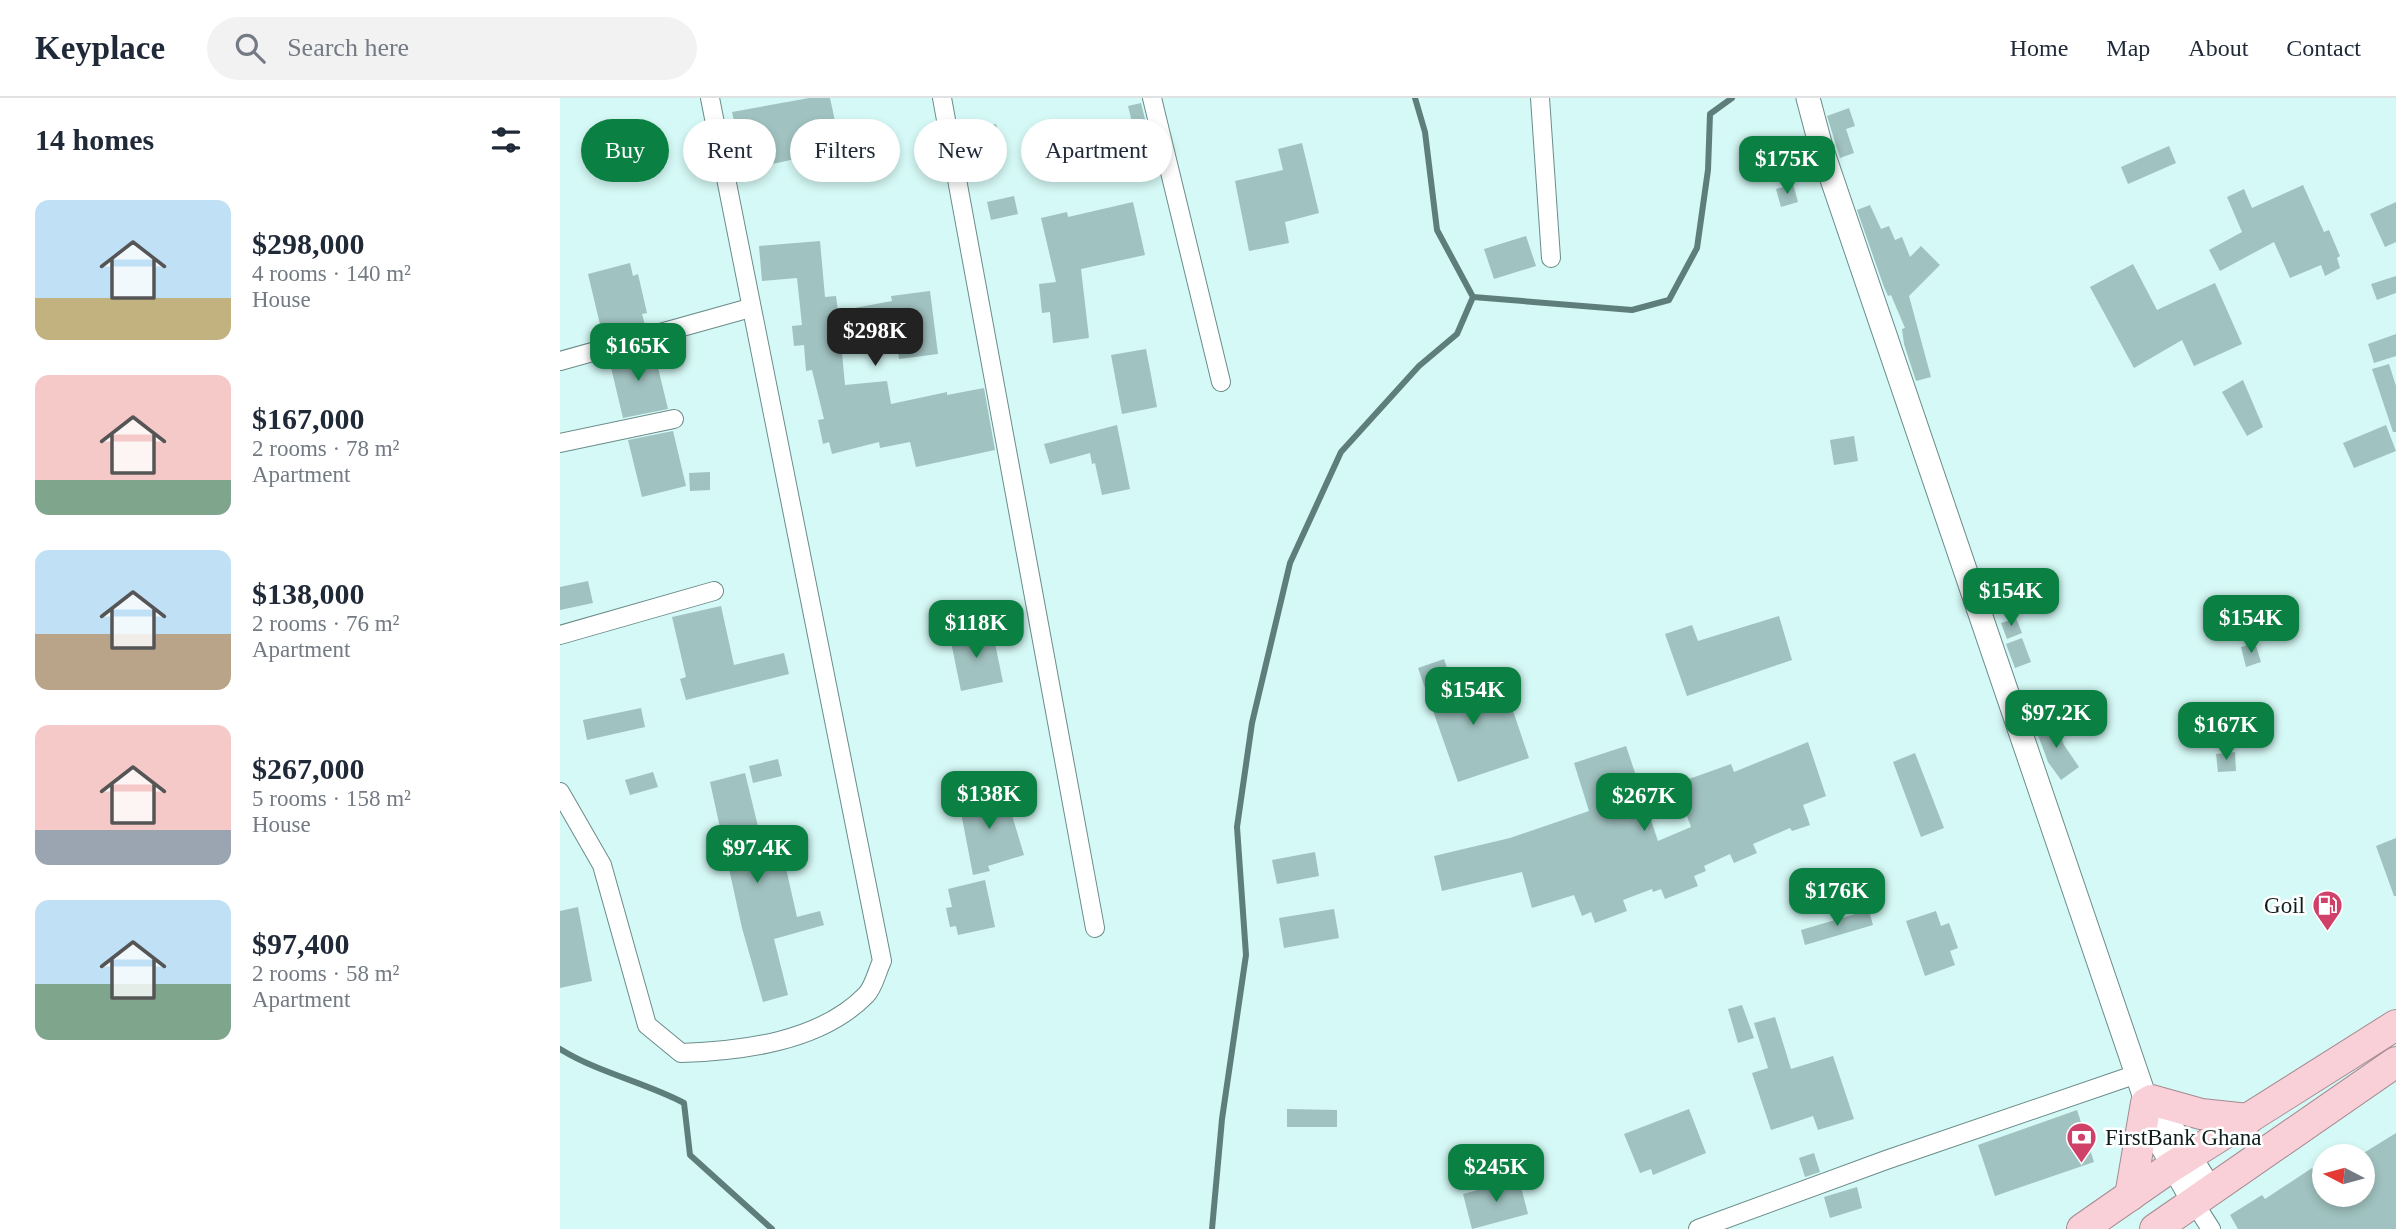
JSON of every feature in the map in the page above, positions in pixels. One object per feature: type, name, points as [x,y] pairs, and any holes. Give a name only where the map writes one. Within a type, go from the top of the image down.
[{"type":"highway","points":[[2082,1229],[2180,1162],[2396,1026]]},
{"type":"highway","points":[[2155,1229],[2396,1062]]},
{"type":"highway","points":[[2130,1196],[2144,1092],[2201,1114],[2248,1119]]},
{"type":"street","points":[[560,792],[602,865],[647,1025],[681,1053],[713,1052],[785,1039],[836,1018],[868,994],[882,961],[710,98]]},
{"type":"street","points":[[942,98],[1095,928]]},
{"type":"street","points":[[1152,98],[1221,382]]},
{"type":"street","points":[[1540,98],[1551,258]]},
{"type":"street","points":[[1808,98],[1821,147],[2144,1092],[2180,1162],[2201,1195],[2211,1229]]},
{"type":"street","points":[[560,360],[751,308]]},
{"type":"street","points":[[560,443],[674,419]]},
{"type":"street","points":[[560,635],[714,591]]},
{"type":"street","points":[[1698,1229],[1886,1160],[2144,1092]]},
{"type":"building","points":[[809,98],[830,98],[835,119],[790,119],[790,160],[776,163],[776,119],[734,119],[732,112]]},
{"type":"building","points":[[1141,103],[1145,119],[1131,119],[1128,106]]},
{"type":"building","points":[[1849,108],[1855,126],[1846,129],[1854,153],[1840,158],[1827,116]]},
{"type":"building","points":[[1302,143],[1319,213],[1285,222],[1289,243],[1249,251],[1235,181],[1283,170],[1278,149]]},
{"type":"building","points":[[2169,146],[2176,163],[2128,184],[2121,167]]},
{"type":"building","points":[[1793,184],[1798,202],[1781,207],[1776,189]]},
{"type":"building","points":[[2303,185],[2324,232],[2329,230],[2340,256],[2337,258],[2340,268],[2325,276],[2321,265],[2290,278],[2274,242],[2220,271],[2209,250],[2242,232],[2227,197],[2244,189],[2252,208]]},
{"type":"building","points":[[1014,196],[1018,214],[991,220],[987,202]]},
{"type":"building","points":[[1133,202],[1145,255],[1081,269],[1089,338],[1053,343],[1050,312],[1042,313],[1039,284],[1056,282],[1041,218],[1067,212],[1068,217]]},
{"type":"building","points":[[2396,202],[2396,242],[2385,247],[2370,214]]},
{"type":"building","points":[[1870,205],[1881,229],[1889,226],[1895,240],[1902,237],[1910,257],[1921,246],[1940,265],[1909,296],[1931,377],[1916,381],[1904,344],[1902,329],[1905,328],[1891,295],[1888,296],[1884,287],[1857,210]]},
{"type":"building","points":[[1526,236],[1536,266],[1494,279],[1484,249]]},
{"type":"building","points":[[820,241],[825,297],[836,296],[838,311],[892,301],[891,296],[930,291],[938,354],[899,359],[897,343],[842,353],[845,385],[887,381],[891,404],[947,392],[947,395],[984,388],[995,450],[916,467],[910,442],[880,448],[879,442],[832,454],[829,442],[823,444],[818,420],[824,419],[812,370],[806,371],[804,345],[794,346],[792,326],[802,325],[797,278],[762,281],[759,246]]},
{"type":"building","points":[[630,263],[633,276],[638,274],[647,313],[642,314],[645,325],[603,337],[588,274]]},
{"type":"building","points":[[2133,264],[2157,310],[2215,283],[2242,344],[2194,366],[2182,340],[2134,368],[2090,287]]},
{"type":"building","points":[[2396,276],[2396,293],[2377,300],[2371,284]]},
{"type":"building","points":[[2396,334],[2396,356],[2374,363],[2368,344]]},
{"type":"building","points":[[653,347],[668,409],[623,418],[609,359]]},
{"type":"building","points":[[1146,349],[1157,407],[1122,414],[1111,355]]},
{"type":"building","points":[[2389,364],[2396,386],[2396,432],[2393,432],[2372,369]]},
{"type":"building","points":[[2243,380],[2263,427],[2247,436],[2222,392]]},
{"type":"building","points":[[1117,425],[1130,489],[1102,495],[1090,453],[1050,464],[1044,444]]},
{"type":"building","points":[[2386,425],[2396,451],[2354,468],[2343,443]]},
{"type":"building","points":[[673,431],[686,486],[642,497],[628,440]]},
{"type":"building","points":[[1854,436],[1858,461],[1834,465],[1830,440]]},
{"type":"building","points":[[710,472],[710,490],[690,491],[689,473]]},
{"type":"building","points":[[588,581],[593,603],[560,610],[560,587]]},
{"type":"building","points":[[721,606],[734,665],[784,653],[789,674],[686,700],[680,679],[686,677],[672,617]]},
{"type":"building","points":[[1779,616],[1792,660],[1687,696],[1665,634],[1692,625],[1698,641]]},
{"type":"building","points":[[2016,618],[2022,633],[2007,639],[2001,623]]},
{"type":"building","points":[[992,629],[1003,682],[961,691],[950,637]]},
{"type":"building","points":[[2022,638],[2031,662],[2015,668],[2006,644]]},
{"type":"building","points":[[2255,643],[2261,662],[2246,667],[2241,647]]},
{"type":"building","points":[[1444,659],[1461,709],[1507,693],[1529,758],[1458,782],[1418,668]]},
{"type":"building","points":[[641,708],[645,727],[587,740],[583,720]]},
{"type":"building","points":[[2055,720],[2064,745],[2079,767],[2061,780],[2048,762],[2035,727]]},
{"type":"building","points":[[1808,742],[1826,796],[1803,805],[1810,825],[1792,831],[1790,828],[1753,844],[1757,853],[1734,863],[1730,854],[1704,866],[1706,871],[1694,876],[1698,886],[1665,899],[1661,889],[1653,892],[1652,889],[1623,900],[1627,911],[1595,923],[1591,912],[1582,916],[1574,895],[1532,908],[1522,872],[1442,891],[1434,856],[1510,838],[1589,811],[1574,763],[1626,746],[1658,841],[1691,827],[1675,784],[1731,764],[1734,772]]},
{"type":"building","points":[[2235,752],[2236,771],[2218,772],[2216,754]]},
{"type":"building","points":[[1915,753],[1944,828],[1921,837],[1893,762]]},
{"type":"building","points":[[778,759],[782,776],[753,783],[749,766]]},
{"type":"building","points":[[653,772],[658,787],[630,795],[625,780]]},
{"type":"building","points":[[745,773],[764,851],[772,849],[776,866],[785,864],[797,917],[820,911],[824,925],[774,939],[788,995],[763,1002],[742,928],[710,782]]},
{"type":"building","points":[[1005,792],[1024,855],[988,866],[990,871],[973,875],[958,797],[974,794],[975,801]]},
{"type":"building","points":[[2396,838],[2396,896],[2394,896],[2376,846]]},
{"type":"building","points":[[1315,852],[1319,876],[1277,884],[1272,860]]},
{"type":"building","points":[[985,880],[995,927],[958,935],[956,926],[950,927],[946,908],[952,907],[948,889]]},
{"type":"building","points":[[578,907],[592,981],[560,988],[560,911]]},
{"type":"building","points":[[1334,909],[1339,938],[1284,948],[1279,918]]},
{"type":"building","points":[[1869,910],[1873,925],[1805,945],[1801,930]]},
{"type":"building","points":[[1936,911],[1941,926],[1949,923],[1958,948],[1950,951],[1955,965],[1925,976],[1906,921]]},
{"type":"building","points":[[1742,1005],[1754,1038],[1738,1043],[1728,1009]]},
{"type":"building","points":[[1775,1017],[1791,1069],[1833,1056],[1854,1119],[1818,1130],[1813,1116],[1771,1130],[1752,1073],[1768,1068],[1754,1023]]},
{"type":"building","points":[[1287,1109],[1337,1110],[1337,1127],[1287,1127]]},
{"type":"building","points":[[1689,1109],[1706,1153],[1653,1175],[1651,1169],[1640,1173],[1624,1134]]},
{"type":"building","points":[[2077,1110],[2094,1162],[1995,1196],[1978,1145]]},
{"type":"building","points":[[2396,1133],[2396,1229],[2238,1229],[2230,1215],[2262,1195],[2265,1199],[2312,1168],[2312,1208],[2375,1208],[2375,1146]]},
{"type":"building","points":[[1814,1153],[1820,1172],[1805,1177],[1799,1158]]},
{"type":"building","points":[[1519,1179],[1528,1214],[1472,1229],[1463,1194]]},
{"type":"building","points":[[1857,1187],[1862,1208],[1830,1218],[1824,1197]]},
{"type":"waterway","points":[[1212,1229],[1222,1119],[1246,955],[1237,827],[1252,723],[1290,563],[1341,452],[1419,366],[1457,334],[1473,297],[1437,230],[1425,132],[1415,98]]},
{"type":"waterway","points":[[1473,297],[1632,310],[1669,300],[1697,248],[1708,170],[1710,114],[1732,98]]},
{"type":"waterway","points":[[560,1049],[590,1065],[684,1103],[690,1155],[772,1229]]},
{"type":"place","name":"Goil","points":[[2328,932]]},
{"type":"place","name":"FirstBank Ghana","points":[[2082,1164]]}]
